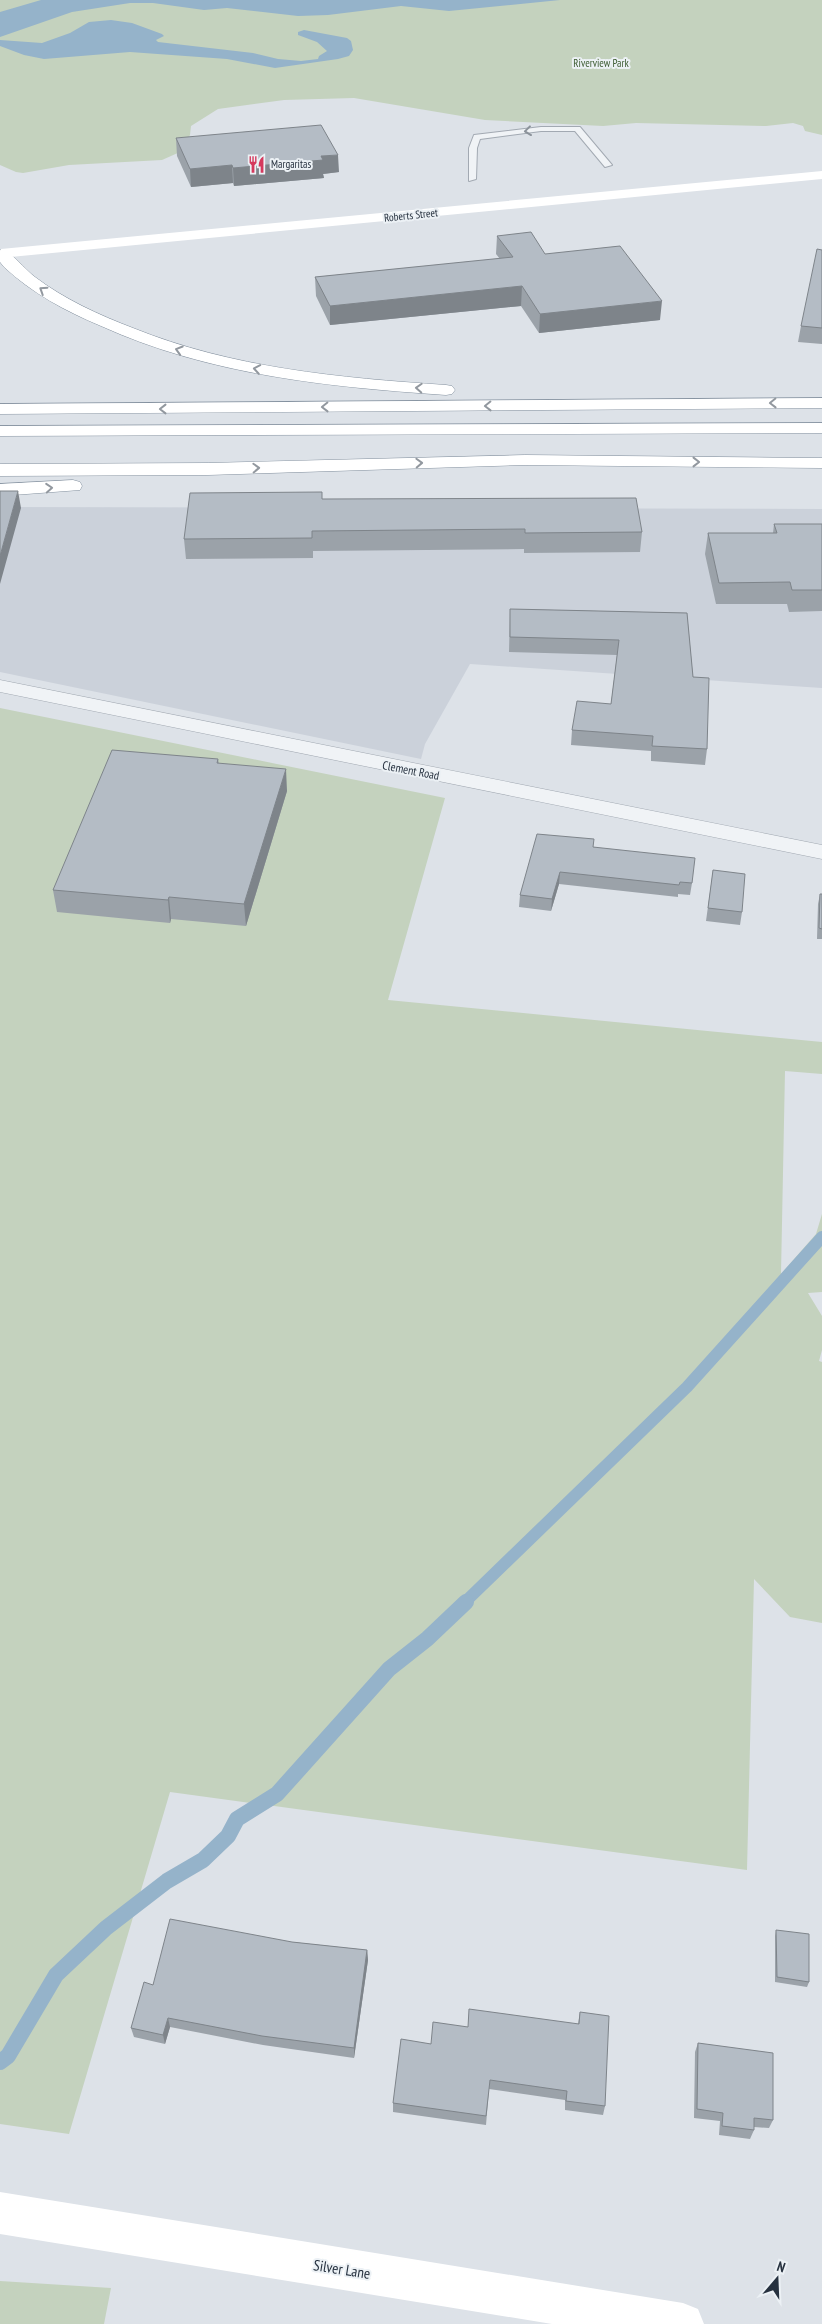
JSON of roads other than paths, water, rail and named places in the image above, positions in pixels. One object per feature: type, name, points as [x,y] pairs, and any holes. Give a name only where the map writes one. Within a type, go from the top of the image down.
[{"type":"main road","name":"Roberts Street","points":[[0,253],[822,175]]},
{"type":"main road","points":[[0,253],[32,283],[72,307],[145,339],[211,359],[328,380],[523,395],[607,405]]},
{"type":"main road","points":[[0,409],[822,403]]},
{"type":"main road","points":[[0,431],[822,428]]},
{"type":"main road","points":[[525,460],[718,446],[760,440]]},
{"type":"main road","points":[[0,443],[822,440]]},
{"type":"main road","points":[[0,470],[208,469],[525,460],[822,463]]},
{"type":"main road","points":[[0,490],[114,483],[208,469]]},
{"type":"main road","name":"Silver Lane","points":[[0,2213],[683,2324]]},
{"type":"street","name":"Clement Road","points":[[0,686],[822,852]]},
{"type":"lane","points":[[472,179],[473,148],[477,137],[541,129],[577,129],[608,165]]},
{"type":"water","points":[[41,0],[560,0],[449,11],[401,6],[328,15],[298,16],[227,8],[204,10],[153,3],[130,3],[72,12],[0,37],[0,12]]},
{"type":"water","points":[[111,20],[132,23],[162,34],[164,36],[156,40],[158,42],[253,53],[278,59],[301,61],[318,59],[319,56],[327,51],[317,42],[298,35],[298,32],[304,30],[347,38],[351,41],[353,50],[349,56],[338,59],[275,68],[227,59],[130,52],[44,59],[24,55],[0,46],[0,40],[42,43],[70,33],[89,22]]},
{"type":"waterway","points":[[464,1603],[687,1387],[822,1237]]},
{"type":"waterway","points":[[0,2062],[8,2056],[56,1975],[106,1928],[167,1881],[203,1860],[228,1836],[237,1819],[277,1794],[389,1669],[427,1639],[466,1602]]},
{"type":"place","name":"Margaritas","points":[[257,164]]},
{"type":"park label","name":"Riverview Park","points":[[601,63]]}]
